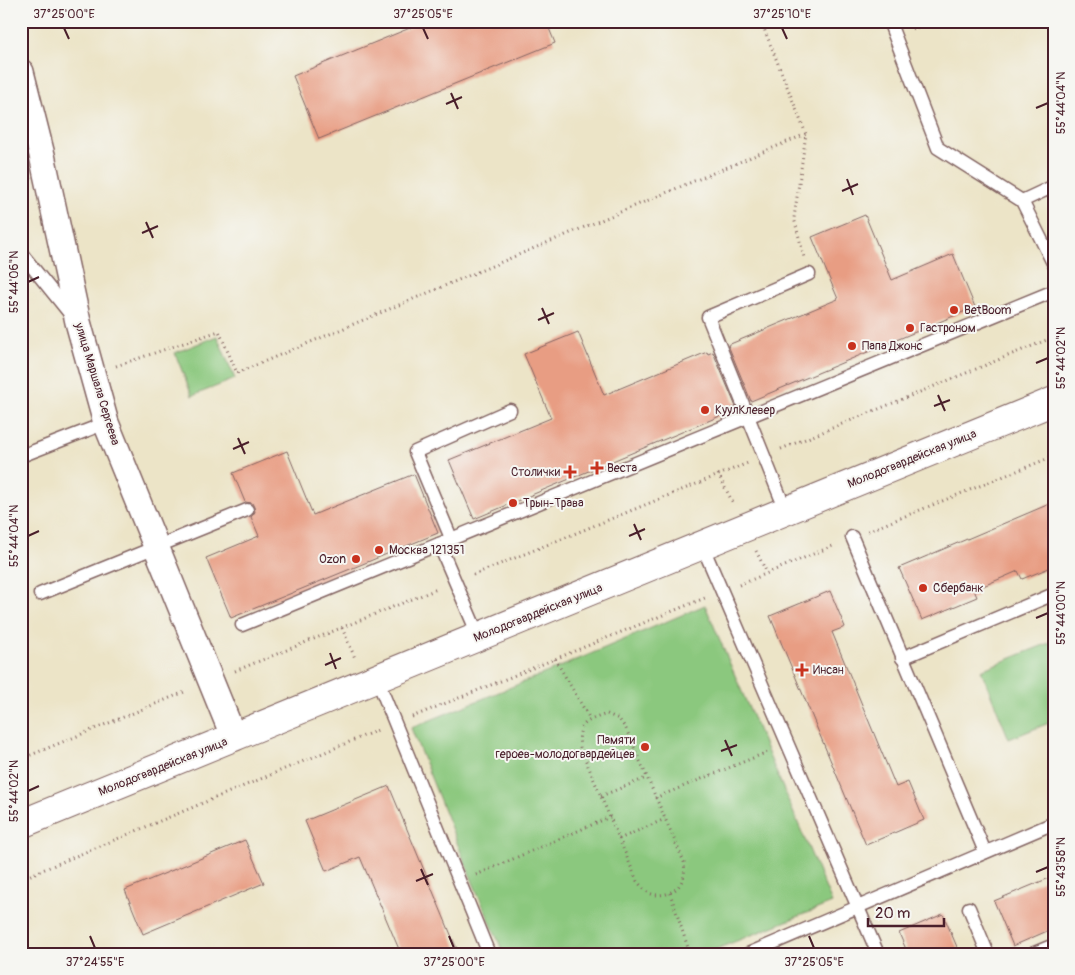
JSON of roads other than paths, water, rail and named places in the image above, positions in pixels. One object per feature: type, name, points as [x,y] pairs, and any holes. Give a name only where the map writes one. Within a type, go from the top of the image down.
[{"type":"street","name":"улица Маршала Сергеева","points":[[21,72],[42,154],[78,322],[106,423],[234,738]]},
{"type":"street","name":"Молодогвардейская улица","points":[[21,824],[1054,401]]},
{"type":"lane","points":[[889,21],[938,148],[1022,201],[1054,265]]},
{"type":"lane","points":[[1022,201],[1054,186]]},
{"type":"lane","points":[[21,253],[78,322]]},
{"type":"lane","points":[[786,511],[708,317],[809,274]]},
{"type":"lane","points":[[242,625],[1054,291]]},
{"type":"lane","points":[[451,538],[415,452],[510,410]]},
{"type":"lane","points":[[21,456],[106,423]]},
{"type":"lane","points":[[40,594],[247,510]]},
{"type":"lane","points":[[852,538],[985,852]]},
{"type":"lane","points":[[439,544],[479,637]]},
{"type":"lane","points":[[702,545],[878,954]]},
{"type":"lane","points":[[902,658],[1054,594]]},
{"type":"lane","points":[[377,679],[489,954]]},
{"type":"lane","points":[[748,954],[1054,823]]},
{"type":"lane","points":[[969,908],[988,954]]},
{"type":"lane","points":[[1032,954],[1054,945]]},
{"type":"place","name":"BetBoom","points":[[954,310]]},
{"type":"place","name":"Гастроном","points":[[910,328]]},
{"type":"place","name":"Папа Джонс","points":[[852,346]]},
{"type":"place","name":"КуулКлевер","points":[[705,410]]},
{"type":"place","name":"Веста","points":[[597,468]]},
{"type":"place","name":"Столички","points":[[570,472]]},
{"type":"place","name":"Трын-Трава","points":[[513,503]]},
{"type":"place","name":"Москва 121351","points":[[379,550]]},
{"type":"place","name":"Ozon","points":[[356,559]]},
{"type":"place","name":"Сбербанк","points":[[923,588]]},
{"type":"place","name":"Инсан","points":[[802,670]]},
{"type":"place","name":"Памяти героев-молодогвардейцев","points":[[645,747]]}]
